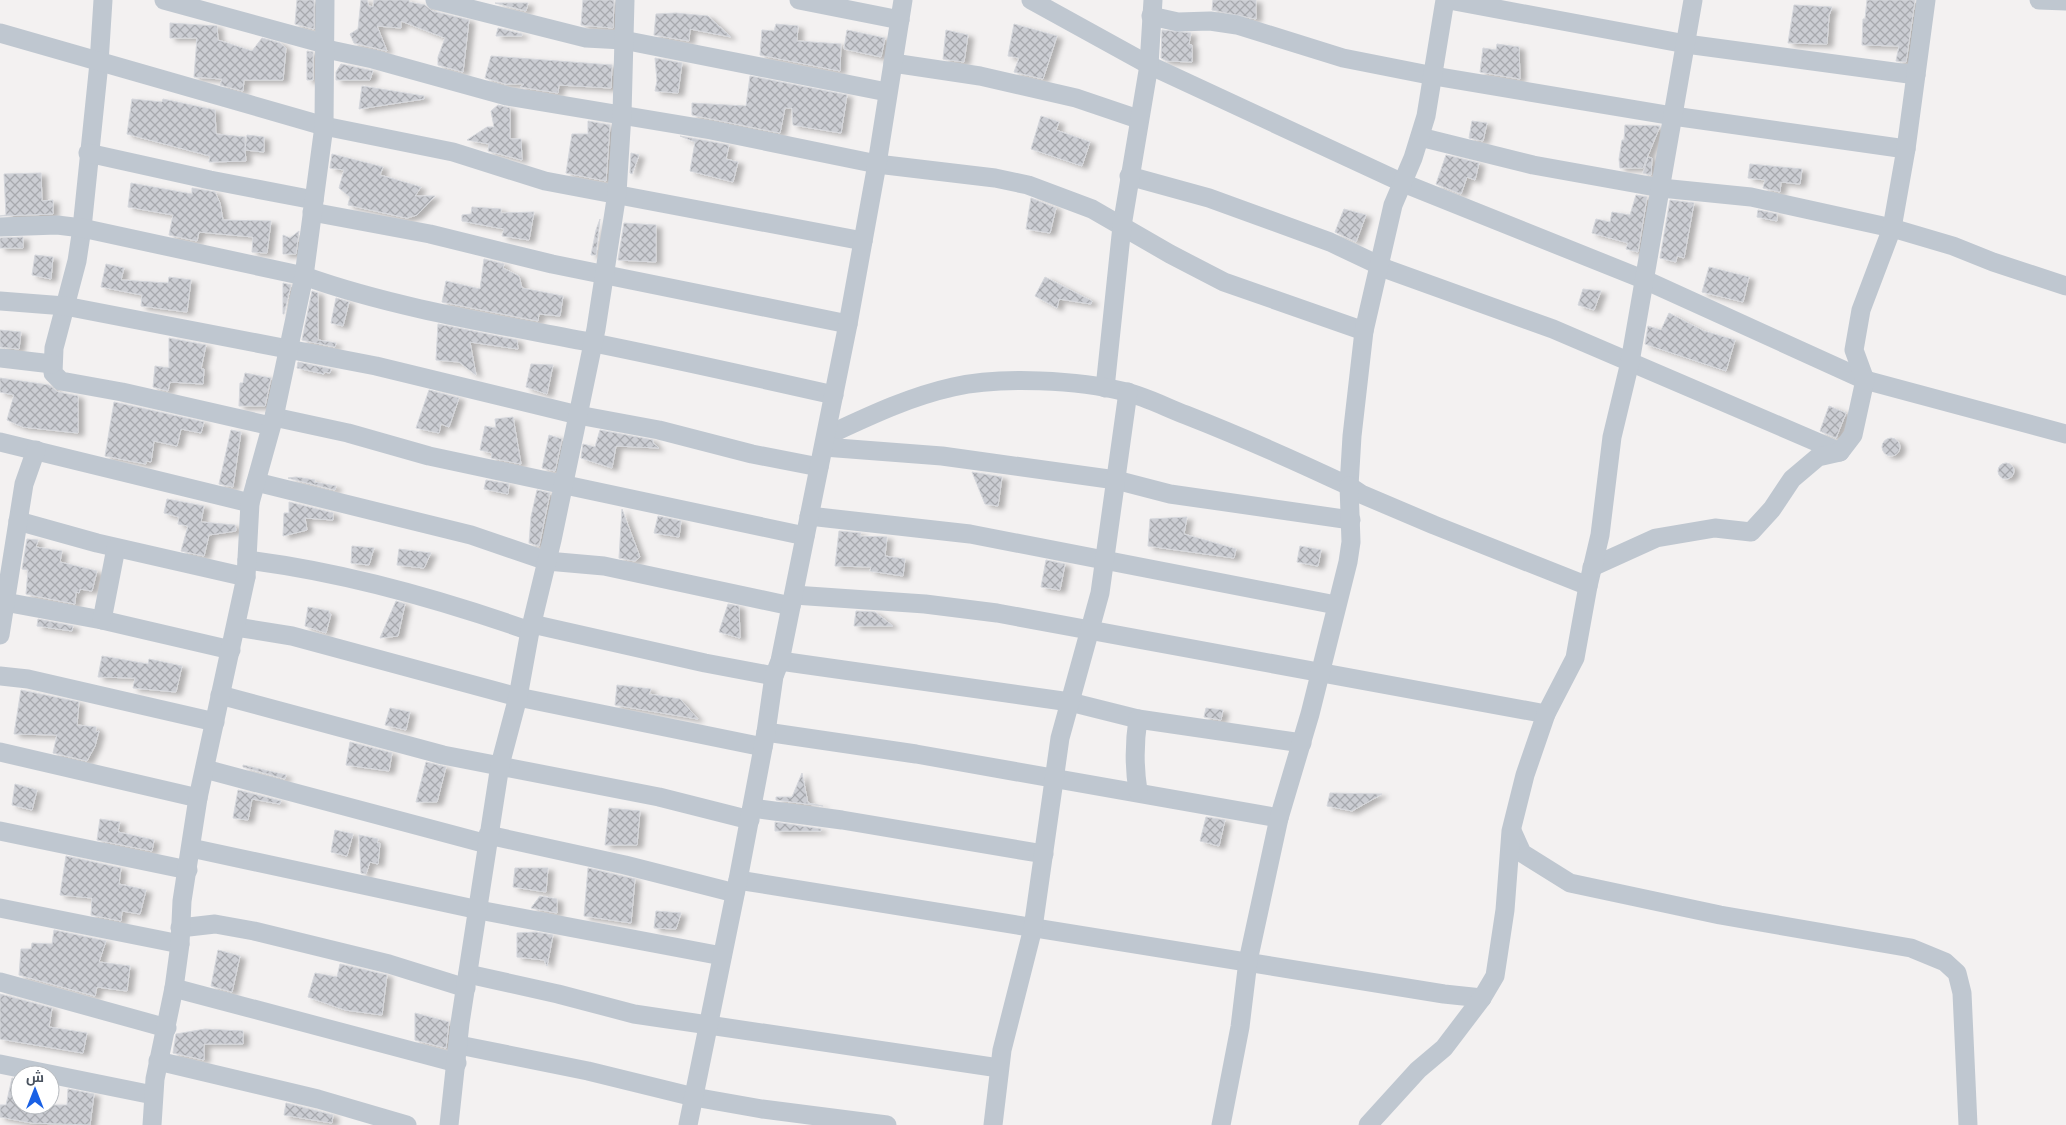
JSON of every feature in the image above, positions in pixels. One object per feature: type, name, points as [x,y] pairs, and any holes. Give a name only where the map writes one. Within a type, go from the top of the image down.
[{"type":"street","points":[[102,0],[99,63],[88,153],[82,228],[52,364],[55,377],[61,381],[273,422],[348,433],[429,456],[563,485],[655,502],[805,536]]},
{"type":"street","points":[[164,0],[326,47],[507,96],[622,114],[877,164],[994,178],[1028,185],[1092,209],[1170,254],[1224,282],[1364,331]]},
{"type":"street","points":[[152,1125],[153,1095],[158,1061],[167,1028],[174,988],[190,848],[198,798],[220,695],[232,650],[247,569],[250,502],[273,422],[304,276],[324,126],[325,0]]},
{"type":"street","points":[[435,0],[586,38],[623,40],[888,92]]},
{"type":"street","points":[[448,1125],[467,981],[500,765],[518,697],[531,627],[594,343],[617,193],[622,114],[624,0]]},
{"type":"street","points":[[799,0],[900,20]]},
{"type":"street","points":[[688,1125],[737,887],[777,669],[820,468],[848,324],[877,164],[903,0]]},
{"type":"street","points":[[1031,0],[1149,65],[1403,183],[1645,280],[1865,380],[2066,434]]},
{"type":"street","points":[[1221,1125],[1240,1027],[1248,961],[1279,818],[1302,743],[1348,562],[1351,520],[1352,436],[1364,331],[1393,204],[1420,137],[1434,76],[1445,0]]},
{"type":"street","points":[[1449,0],[1686,44],[1916,75]]},
{"type":"street","points":[[1368,1125],[1418,1070],[1444,1048],[1482,998],[1495,976],[1511,831],[1525,775],[1546,714],[1575,658],[1604,514],[1612,437],[1630,362],[1693,0]]},
{"type":"street","points":[[1592,567],[1656,538],[1715,528],[1751,532],[1772,509],[1792,479],[1818,456],[1840,452],[1853,435],[1865,380],[1854,350],[1861,310],[1892,228],[1906,149],[1926,0]]},
{"type":"street","points":[[2039,0],[2066,2]]},
{"type":"street","points":[[1105,388],[1122,226],[1138,119],[1149,65],[1152,8],[1178,22],[1210,21],[1237,25],[1343,58],[1434,76],[1673,116],[1906,149]]},
{"type":"street","points":[[0,33],[99,63],[324,126],[453,152],[544,181],[617,193],[863,241]]},
{"type":"street","points":[[893,63],[990,78],[1076,98],[1138,119]]},
{"type":"street","points":[[1420,137],[1533,165],[1661,188],[1751,198],[1892,228],[1953,246],[1993,262],[2066,286]]},
{"type":"street","points":[[88,153],[210,180],[552,264],[848,324]]},
{"type":"street","points":[[1129,176],[1209,198],[1330,242],[1378,264],[1553,329],[1840,452]]},
{"type":"street","points":[[0,227],[57,226],[82,228],[304,276],[335,287],[467,319],[594,343],[834,395]]},
{"type":"street","points":[[0,301],[65,306],[288,351],[376,366],[578,415],[660,430],[752,454],[820,468]]},
{"type":"street","points":[[0,358],[52,364]]},
{"type":"street","points":[[825,442],[894,404],[952,387],[975,383],[1026,382],[1105,388],[1128,392],[1255,442],[1350,486],[1362,494],[1434,525],[1588,586]]},
{"type":"street","points":[[993,1125],[999,1068],[1033,928],[1044,854],[1052,779],[1060,738],[1091,631],[1106,559],[1128,392]]},
{"type":"street","points":[[0,442],[250,502]]},
{"type":"street","points":[[825,442],[1116,480],[1170,494],[1351,520]]},
{"type":"street","points":[[0,635],[3,601],[24,484],[36,450]]},
{"type":"street","points":[[256,482],[471,535],[547,561],[604,566],[792,600],[925,604],[997,613],[1546,714]]},
{"type":"street","points":[[809,516],[970,534],[1336,605]]},
{"type":"street","points":[[18,521],[116,548],[247,569],[292,565],[430,599],[531,627],[706,663],[777,669],[1070,702],[1138,719],[1302,743]]},
{"type":"street","points":[[102,620],[116,548]]},
{"type":"street","points":[[3,601],[102,620],[232,650]]},
{"type":"street","points":[[236,627],[292,636],[518,697],[765,740],[916,754],[1279,818]]},
{"type":"street","points":[[0,676],[28,679],[215,722]]},
{"type":"street","points":[[220,695],[443,755],[658,797],[751,814],[842,820],[1044,854]]},
{"type":"street","points":[[1138,719],[1134,758],[1138,792]]},
{"type":"street","points":[[0,752],[198,798]]},
{"type":"street","points":[[205,769],[488,839],[737,887],[1033,928],[1248,961],[1444,994],[1482,998]]},
{"type":"street","points":[[0,831],[188,870]]},
{"type":"street","points":[[1511,831],[1522,853],[1570,882],[1720,915],[1911,948],[1945,962],[1957,973],[1962,993],[1968,1125]]},
{"type":"street","points":[[190,848],[479,910],[540,920],[722,956]]},
{"type":"street","points":[[0,908],[180,936],[215,924],[254,931],[467,981],[558,994],[611,1009],[708,1026],[999,1068]]},
{"type":"street","points":[[0,982],[167,1028]]},
{"type":"street","points":[[174,988],[458,1054],[588,1071],[694,1096],[762,1109],[887,1125]]},
{"type":"street","points":[[158,1061],[318,1099],[407,1125]]},
{"type":"street","points":[[0,1064],[153,1095]]},
{"type":"building","points":[[297,0],[314,0],[314,29],[295,24]]},
{"type":"building","points":[[361,0],[367,0],[369,6],[373,7],[374,0],[409,0],[409,2],[425,5],[432,11],[469,20],[463,72],[438,65],[438,57],[445,38],[401,21],[401,28],[377,26],[387,51],[354,43],[350,34],[358,29]]},
{"type":"building","points":[[583,0],[614,0],[613,28],[581,25]]},
{"type":"building","points":[[1213,0],[1256,0],[1256,19],[1212,10]]},
{"type":"building","points":[[1867,0],[1915,0],[1906,62],[1896,61],[1899,46],[1862,45],[1863,19],[1865,19]]},
{"type":"building","points":[[495,3],[528,3],[526,11]]},
{"type":"building","points":[[1794,5],[1832,7],[1829,16],[1827,44],[1788,43]]},
{"type":"building","points":[[676,13],[708,16],[731,37],[690,29],[689,41],[654,35],[656,14]]},
{"type":"building","points":[[170,23],[217,26],[218,40],[252,51],[262,38],[280,43],[286,48],[283,80],[244,80],[243,91],[220,85],[222,79],[194,77],[197,38],[170,38]]},
{"type":"building","points":[[776,24],[798,26],[797,41],[841,44],[840,71],[760,55],[762,30],[774,31]]},
{"type":"building","points":[[1014,24],[1057,36],[1043,79],[1014,72],[1019,58],[1008,56]]},
{"type":"building","points":[[498,28],[522,34],[522,36],[496,36]]},
{"type":"building","points":[[847,30],[885,38],[881,57],[844,49]]},
{"type":"building","points":[[946,30],[968,35],[964,62],[943,59]]},
{"type":"building","points":[[1162,30],[1191,33],[1189,44],[1192,45],[1192,62],[1167,61],[1161,58]]},
{"type":"building","points":[[1497,44],[1519,47],[1520,79],[1480,72],[1483,48],[1496,50]]},
{"type":"building","points":[[307,51],[313,52],[313,80],[307,80]]},
{"type":"building","points":[[491,56],[612,65],[611,88],[559,85],[558,93],[520,87],[524,84],[506,84],[485,78]]},
{"type":"building","points":[[655,58],[682,63],[678,93],[655,91],[657,81]]},
{"type":"building","points":[[341,64],[373,71],[370,80],[336,80],[336,72]]},
{"type":"building","points":[[750,76],[847,95],[841,133],[793,125],[792,108],[785,108],[780,133],[692,115],[692,103],[746,106]]},
{"type":"building","points":[[362,86],[424,96],[424,99],[359,109]]},
{"type":"building","points":[[132,99],[162,102],[163,99],[215,110],[216,134],[245,137],[246,161],[209,162],[210,156],[127,134]]},
{"type":"building","points":[[498,105],[510,108],[510,139],[521,139],[522,160],[488,151],[489,144],[467,140],[487,127],[494,127],[491,111]]},
{"type":"building","points":[[1041,116],[1059,122],[1056,130],[1090,142],[1082,166],[1031,149]]},
{"type":"building","points":[[588,121],[610,125],[606,181],[566,173],[572,134],[588,134]]},
{"type":"building","points":[[1472,121],[1487,123],[1483,141],[1469,138]]},
{"type":"building","points":[[1625,125],[1660,126],[1643,168],[1620,168],[1619,159],[1622,140],[1624,140]]},
{"type":"building","points":[[247,135],[264,137],[264,152],[245,150]]},
{"type":"building","points":[[680,136],[729,145],[726,159],[738,162],[733,182],[690,171],[695,142]]},
{"type":"building","points":[[631,153],[639,155],[632,174],[630,173]]},
{"type":"building","points":[[332,154],[383,167],[380,175],[421,187],[415,196],[435,196],[417,215],[407,218],[348,205],[350,197],[339,188],[344,170],[330,168]]},
{"type":"building","points":[[1446,155],[1479,163],[1475,180],[1467,177],[1461,194],[1436,184]]},
{"type":"building","points":[[1648,157],[1652,158],[1651,175],[1643,173]]},
{"type":"building","points":[[1750,164],[1802,169],[1800,184],[1781,182],[1780,192],[1763,188],[1765,180],[1748,178]]},
{"type":"building","points":[[41,173],[42,201],[53,200],[53,214],[0,216],[6,215],[4,174]]},
{"type":"building","points":[[131,183],[192,194],[192,188],[215,192],[220,203],[223,220],[271,221],[267,253],[252,252],[253,237],[199,232],[197,241],[169,235],[173,215],[128,207]]},
{"type":"building","points":[[1636,195],[1647,197],[1638,252],[1626,249],[1628,243],[1592,233],[1596,219],[1610,222],[1612,212],[1630,215]]},
{"type":"building","points":[[1031,198],[1056,208],[1050,233],[1026,229]]},
{"type":"building","points":[[1670,200],[1694,203],[1684,258],[1677,256],[1676,262],[1660,258]]},
{"type":"building","points":[[472,207],[501,209],[501,213],[534,212],[529,240],[502,236],[504,229],[462,221],[462,215],[471,214]]},
{"type":"building","points":[[1344,209],[1366,215],[1356,242],[1335,232]]},
{"type":"building","points":[[1758,210],[1777,214],[1777,221],[1757,217]]},
{"type":"building","points":[[600,219],[596,255],[591,255],[596,230]]},
{"type":"building","points":[[624,223],[656,225],[656,262],[618,260]]},
{"type":"building","points":[[299,231],[296,254],[283,254],[283,235],[290,238]]},
{"type":"building","points":[[23,237],[23,248],[0,248],[0,238]]},
{"type":"building","points":[[35,255],[53,257],[51,279],[32,275]]},
{"type":"building","points":[[484,259],[504,264],[503,268],[519,276],[522,288],[563,296],[560,316],[539,314],[538,321],[442,302],[446,281],[480,289]]},
{"type":"building","points":[[106,264],[124,268],[121,280],[168,283],[169,277],[191,280],[187,312],[141,306],[142,295],[101,287]]},
{"type":"building","points":[[1709,267],[1749,277],[1743,302],[1702,292]]},
{"type":"building","points":[[1045,277],[1092,301],[1091,304],[1059,299],[1057,308],[1035,296]]},
{"type":"building","points":[[283,283],[291,285],[284,314],[283,314]]},
{"type":"building","points":[[1583,289],[1601,291],[1594,310],[1578,305]]},
{"type":"building","points":[[312,291],[318,293],[318,340],[336,343],[335,347],[302,340]]},
{"type":"building","points":[[336,298],[349,302],[343,326],[331,323]]},
{"type":"building","points":[[1669,313],[1704,331],[1735,340],[1726,371],[1645,344],[1648,326],[1661,330]]},
{"type":"building","points":[[438,324],[517,340],[518,349],[470,342],[476,375],[459,362],[436,360]]},
{"type":"building","points":[[0,330],[21,332],[19,349],[0,347]]},
{"type":"building","points":[[169,338],[206,345],[201,369],[204,369],[203,384],[170,382],[168,391],[153,387],[155,366],[169,368]]},
{"type":"building","points":[[298,362],[331,369],[330,373],[324,372],[324,374],[297,368]]},
{"type":"building","points":[[531,364],[553,365],[547,394],[526,387]]},
{"type":"building","points":[[245,373],[271,378],[265,406],[239,406],[240,383],[243,383]]},
{"type":"building","points":[[0,378],[49,385],[58,392],[78,396],[78,433],[23,427],[7,420],[14,395],[0,392]]},
{"type":"building","points":[[429,390],[459,398],[449,427],[441,424],[439,433],[416,428]]},
{"type":"building","points":[[114,402],[204,422],[201,433],[181,429],[177,446],[154,441],[151,462],[146,461],[146,464],[105,456]]},
{"type":"building","points":[[1829,406],[1846,413],[1836,438],[1820,431]]},
{"type":"building","points":[[513,417],[521,464],[491,458],[492,453],[480,450],[485,426],[496,428],[495,419]]},
{"type":"building","points":[[231,430],[241,432],[233,487],[219,484]]},
{"type":"building","points":[[600,430],[653,440],[653,443],[659,448],[616,446],[612,468],[581,458],[583,444],[595,447]]},
{"type":"building","points":[[549,435],[562,439],[555,471],[542,468]]},
{"type":"building","points":[[1891,438],[1897,441],[1900,447],[1897,453],[1891,456],[1885,453],[1882,447],[1885,441]]},
{"type":"building","points":[[2006,463],[2012,465],[2014,471],[2012,477],[2006,479],[2000,477],[1998,471],[2000,465]]},
{"type":"building","points":[[972,472],[1002,477],[998,506],[985,504]]},
{"type":"building","points":[[296,477],[336,486],[335,490],[288,478]]},
{"type":"building","points":[[486,480],[509,484],[508,494],[484,489]]},
{"type":"building","points":[[537,490],[550,493],[539,546],[529,543],[531,517]]},
{"type":"building","points":[[167,499],[204,506],[201,522],[235,525],[236,531],[209,535],[204,556],[181,551],[188,526],[178,524],[179,517],[164,513]]},
{"type":"building","points":[[289,502],[333,513],[333,520],[305,518],[307,530],[283,536],[284,513],[289,513]]},
{"type":"building","points":[[622,509],[640,557],[635,561],[619,558]]},
{"type":"building","points":[[658,516],[681,521],[679,537],[654,533]]},
{"type":"building","points":[[1187,517],[1184,534],[1236,549],[1234,558],[1148,546],[1150,519]]},
{"type":"building","points":[[839,531],[861,533],[860,536],[887,537],[885,556],[905,559],[903,576],[870,571],[871,567],[835,566]]},
{"type":"building","points":[[27,539],[38,540],[36,547],[62,551],[60,562],[97,571],[92,591],[80,589],[79,593],[76,592],[75,604],[26,594],[28,570],[22,569]]},
{"type":"building","points":[[352,546],[374,548],[369,565],[351,563]]},
{"type":"building","points":[[1300,546],[1321,550],[1318,566],[1297,562]]},
{"type":"building","points":[[399,549],[431,553],[424,568],[397,565]]},
{"type":"building","points":[[1046,560],[1065,564],[1060,590],[1041,587]]},
{"type":"building","points":[[396,601],[405,604],[398,636],[380,638]]},
{"type":"building","points":[[728,604],[739,606],[740,638],[719,632]]},
{"type":"building","points":[[308,607],[329,611],[331,614],[326,633],[305,626]]},
{"type":"building","points":[[856,611],[875,612],[893,626],[854,626]]},
{"type":"building","points":[[38,619],[73,626],[72,631],[37,626]]},
{"type":"building","points":[[102,656],[148,664],[149,659],[182,666],[176,692],[133,688],[135,678],[98,677]]},
{"type":"building","points":[[617,685],[651,689],[649,694],[680,699],[698,719],[615,705]]},
{"type":"building","points":[[21,690],[79,702],[77,725],[96,727],[96,732],[99,731],[95,746],[87,761],[53,753],[57,735],[14,734]]},
{"type":"building","points":[[390,708],[410,712],[406,730],[385,725]]},
{"type":"building","points":[[1206,708],[1223,710],[1221,720],[1204,717]]},
{"type":"building","points":[[350,742],[392,753],[389,771],[346,765]]},
{"type":"building","points":[[426,762],[446,767],[437,802],[416,802]]},
{"type":"building","points":[[243,765],[286,775],[285,779],[243,767]]},
{"type":"building","points":[[802,773],[808,803],[823,806],[776,800],[776,797],[792,797]]},
{"type":"building","points":[[15,784],[37,790],[32,810],[12,805]]},
{"type":"building","points":[[238,790],[281,801],[280,804],[252,799],[248,820],[233,818]]},
{"type":"building","points":[[1330,793],[1382,794],[1352,811],[1327,806]]},
{"type":"building","points":[[609,808],[640,811],[637,845],[605,845]]},
{"type":"building","points":[[1206,817],[1225,820],[1219,846],[1200,841]]},
{"type":"building","points":[[100,819],[120,822],[118,832],[154,840],[152,851],[97,840]]},
{"type":"building","points":[[775,822],[821,829],[821,831],[775,831]]},
{"type":"building","points":[[335,830],[353,834],[347,856],[331,852]]},
{"type":"building","points":[[359,835],[378,839],[377,843],[380,843],[378,864],[370,862],[366,874],[361,873]]},
{"type":"building","points":[[66,856],[121,868],[119,884],[146,890],[140,914],[122,911],[121,921],[91,915],[92,898],[60,895]]},
{"type":"building","points":[[515,868],[548,868],[546,892],[513,887]]},
{"type":"building","points":[[588,868],[635,879],[631,923],[584,916]]},
{"type":"building","points":[[540,896],[557,899],[557,913],[531,908]]},
{"type":"building","points":[[656,911],[681,913],[676,929],[654,928]]},
{"type":"building","points":[[54,930],[106,941],[99,962],[130,966],[127,991],[97,987],[95,996],[19,975],[21,949],[31,949],[32,943],[52,944]]},
{"type":"building","points":[[536,932],[553,935],[547,966],[544,960],[517,957],[517,933]]},
{"type":"building","points":[[218,950],[240,956],[232,992],[211,986]]},
{"type":"building","points":[[340,964],[387,975],[382,1015],[345,1010],[308,997],[315,973],[337,977]]},
{"type":"building","points":[[0,994],[52,1008],[49,1027],[87,1033],[83,1053],[0,1039]]},
{"type":"building","points":[[415,1013],[449,1022],[446,1048],[415,1040]]},
{"type":"building","points":[[205,1029],[243,1031],[243,1044],[204,1044],[204,1060],[173,1053],[176,1034]]},
{"type":"building","points":[[10,1087],[10,1115],[60,1115],[60,1105],[67,1105],[68,1089],[94,1094],[90,1125],[32,1123],[0,1117],[0,1105],[6,1105]]},
{"type":"building","points":[[286,1103],[333,1115],[332,1123],[284,1115]]}]
